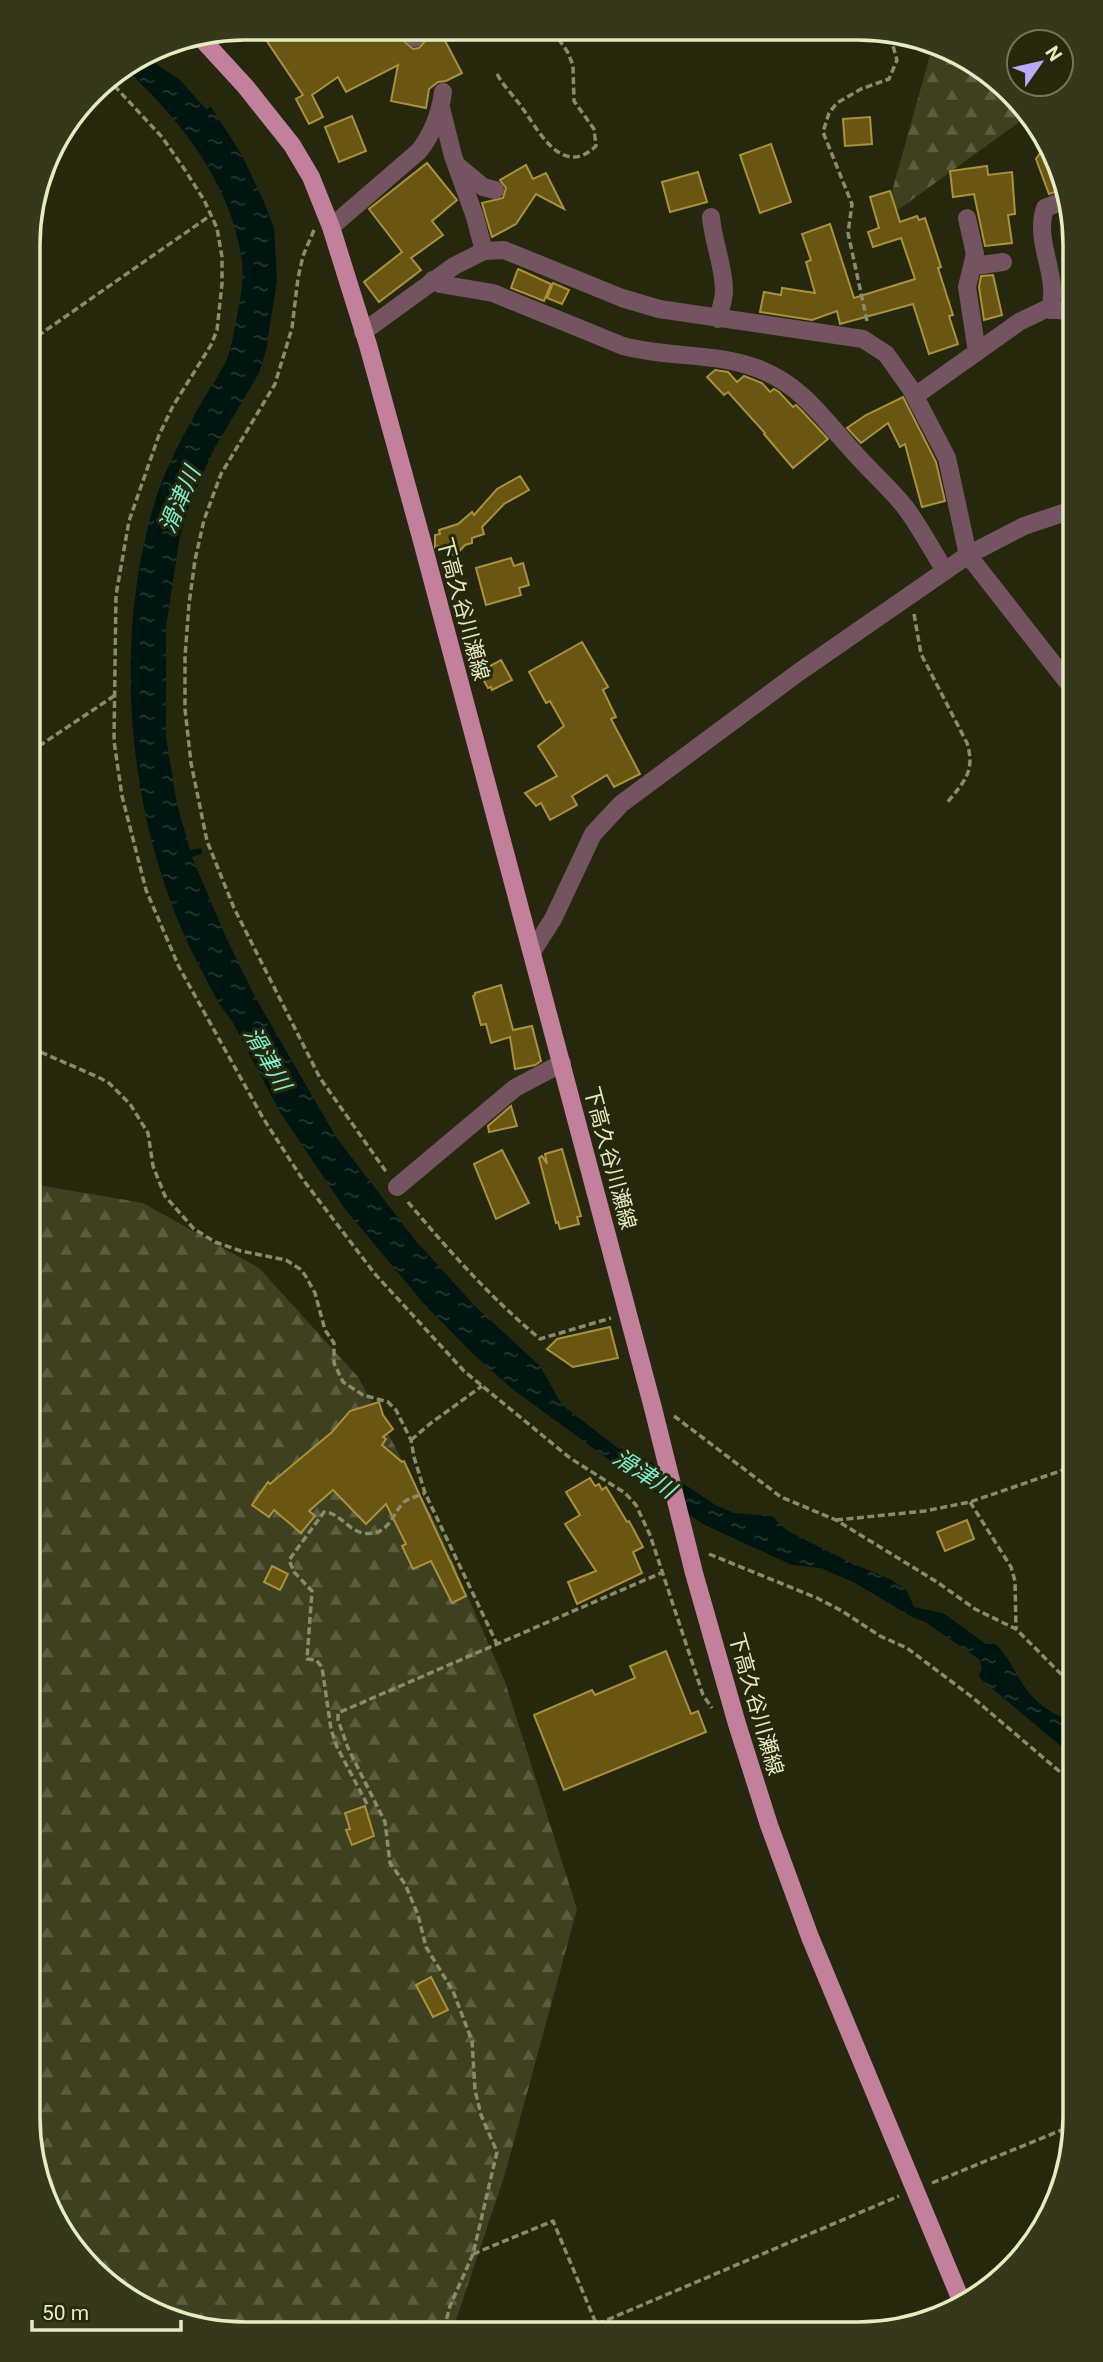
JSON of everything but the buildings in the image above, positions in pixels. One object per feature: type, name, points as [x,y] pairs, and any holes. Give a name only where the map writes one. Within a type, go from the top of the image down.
[{"type":"main road","name":"下高久谷川瀬線","points":[[210,43],[292,145],[312,177],[331,227],[363,332],[532,952],[694,1573],[737,1724],[769,1825],[810,1937],[959,2295]]},
{"type":"street","points":[[331,227],[419,151],[429,138],[442,100],[456,166],[484,251]]},
{"type":"street","points":[[456,166],[465,170],[483,187],[495,190]]},
{"type":"street","points":[[915,396],[1019,322],[1046,309],[1059,311],[1044,255],[1042,217],[1045,208],[1058,203]]},
{"type":"street","points":[[711,217],[724,285],[718,319]]},
{"type":"street","points":[[967,218],[975,254],[967,287],[977,352]]},
{"type":"street","points":[[363,332],[454,265],[484,251],[504,250],[646,306],[863,339],[886,354],[915,396],[947,458],[968,555],[1063,676]]},
{"type":"street","points":[[974,266],[1003,262]]},
{"type":"street","points":[[433,280],[440,284],[493,293],[632,348],[719,357],[760,370],[780,380],[807,398],[821,412],[906,508],[945,571]]},
{"type":"street","points":[[532,952],[553,919],[593,834],[621,804],[799,672],[968,555],[1024,526],[1063,513]]},
{"type":"street","points":[[397,1187],[515,1088],[562,1063]]},
{"type":"path","points":[[497,74],[555,150],[571,158],[577,158],[592,150],[596,146],[594,129],[574,101],[573,65],[560,40]]},
{"type":"path","points":[[870,344],[848,233],[852,204],[823,132],[829,113],[837,103],[861,89],[889,79],[897,60],[892,43]]},
{"type":"path","points":[[115,87],[162,138],[185,170],[211,215],[222,257],[217,330],[159,435],[129,521],[116,594],[114,741],[122,796],[146,890],[179,967],[257,1108],[301,1177],[375,1274],[482,1387],[570,1458],[625,1493],[636,1504],[650,1535],[703,1695],[718,1718],[737,1724]]},
{"type":"path","points":[[41,334],[211,215]]},
{"type":"path","points":[[331,227],[317,227],[310,234],[298,278],[292,328],[278,375],[265,402],[221,474],[204,520],[195,560],[185,656],[185,709],[191,763],[207,841],[255,953],[320,1078],[397,1187],[446,1247],[540,1339],[626,1313]]},
{"type":"path","points":[[911,595],[920,654],[971,755],[964,782],[946,804]]},
{"type":"path","points":[[41,745],[114,696]]},
{"type":"path","points":[[41,1052],[109,1083],[130,1104],[145,1125],[153,1166],[165,1196],[194,1229],[215,1242],[241,1251],[286,1260],[299,1269],[315,1293],[325,1330],[334,1343],[336,1370],[343,1382],[363,1395],[388,1402],[396,1410],[411,1440],[425,1493],[497,1644]]},
{"type":"path","points":[[411,1440],[430,1423],[482,1387]]},
{"type":"path","points":[[654,1413],[674,1416],[781,1497],[836,1520],[937,1582],[975,1609],[1016,1629],[1062,1675]]},
{"type":"path","points":[[836,1520],[925,1511],[970,1502],[1062,1470]]},
{"type":"path","points":[[367,1804],[337,1747],[331,1729],[322,1667],[316,1660],[307,1659],[312,1591],[294,1572],[289,1560],[324,1512],[339,1516],[355,1530],[370,1532],[388,1525],[405,1501],[425,1493]]},
{"type":"path","points":[[970,1502],[1011,1567],[1015,1581],[1016,1629]]},
{"type":"path","points":[[686,1539],[714,1557],[817,1598],[880,1636],[907,1648],[972,1697],[1062,1774]]},
{"type":"path","points":[[446,2322],[473,2254],[498,2152],[481,2115],[475,2090],[471,2041],[453,1991],[426,1947],[418,1915],[405,1884],[390,1863],[385,1822],[348,1748],[338,1713],[661,1573]]},
{"type":"path","points":[[606,2322],[1062,2130]]},
{"type":"path","points":[[473,2254],[553,2221],[595,2322]]},
{"type":"green space","points":[[930,54],[949,61],[983,83],[1003,100],[1021,121],[884,220]]},
{"type":"green space","points":[[40,1185],[143,1203],[259,1268],[358,1377],[438,1528],[505,1682],[577,1909],[505,2174],[455,2322],[245,2322],[205,2318],[179,2311],[154,2301],[131,2287],[100,2262],[68,2220],[56,2196],[47,2170],[40,2117]]},
{"type":"water","name":"滑津川","points":[[153,62],[179,79],[206,109],[211,107],[242,155],[274,228],[277,280],[266,351],[259,373],[214,449],[190,503],[180,536],[166,627],[166,737],[177,804],[190,850],[201,848],[202,854],[192,857],[255,997],[336,1137],[415,1240],[474,1305],[540,1366],[562,1405],[618,1448],[645,1458],[717,1506],[734,1513],[772,1516],[788,1531],[892,1580],[907,1591],[914,1607],[943,1613],[986,1644],[995,1644],[1034,1698],[1062,1717],[1062,1747],[982,1680],[979,1676],[982,1669],[980,1660],[925,1622],[855,1583],[821,1568],[792,1565],[705,1525],[642,1484],[511,1388],[425,1305],[345,1209],[280,1112],[232,1021],[213,993],[174,910],[156,855],[142,798],[134,739],[131,680],[133,621],[140,564],[158,494],[182,438],[228,357],[241,295],[242,263],[228,207],[201,155],[184,131],[131,75]]}]
